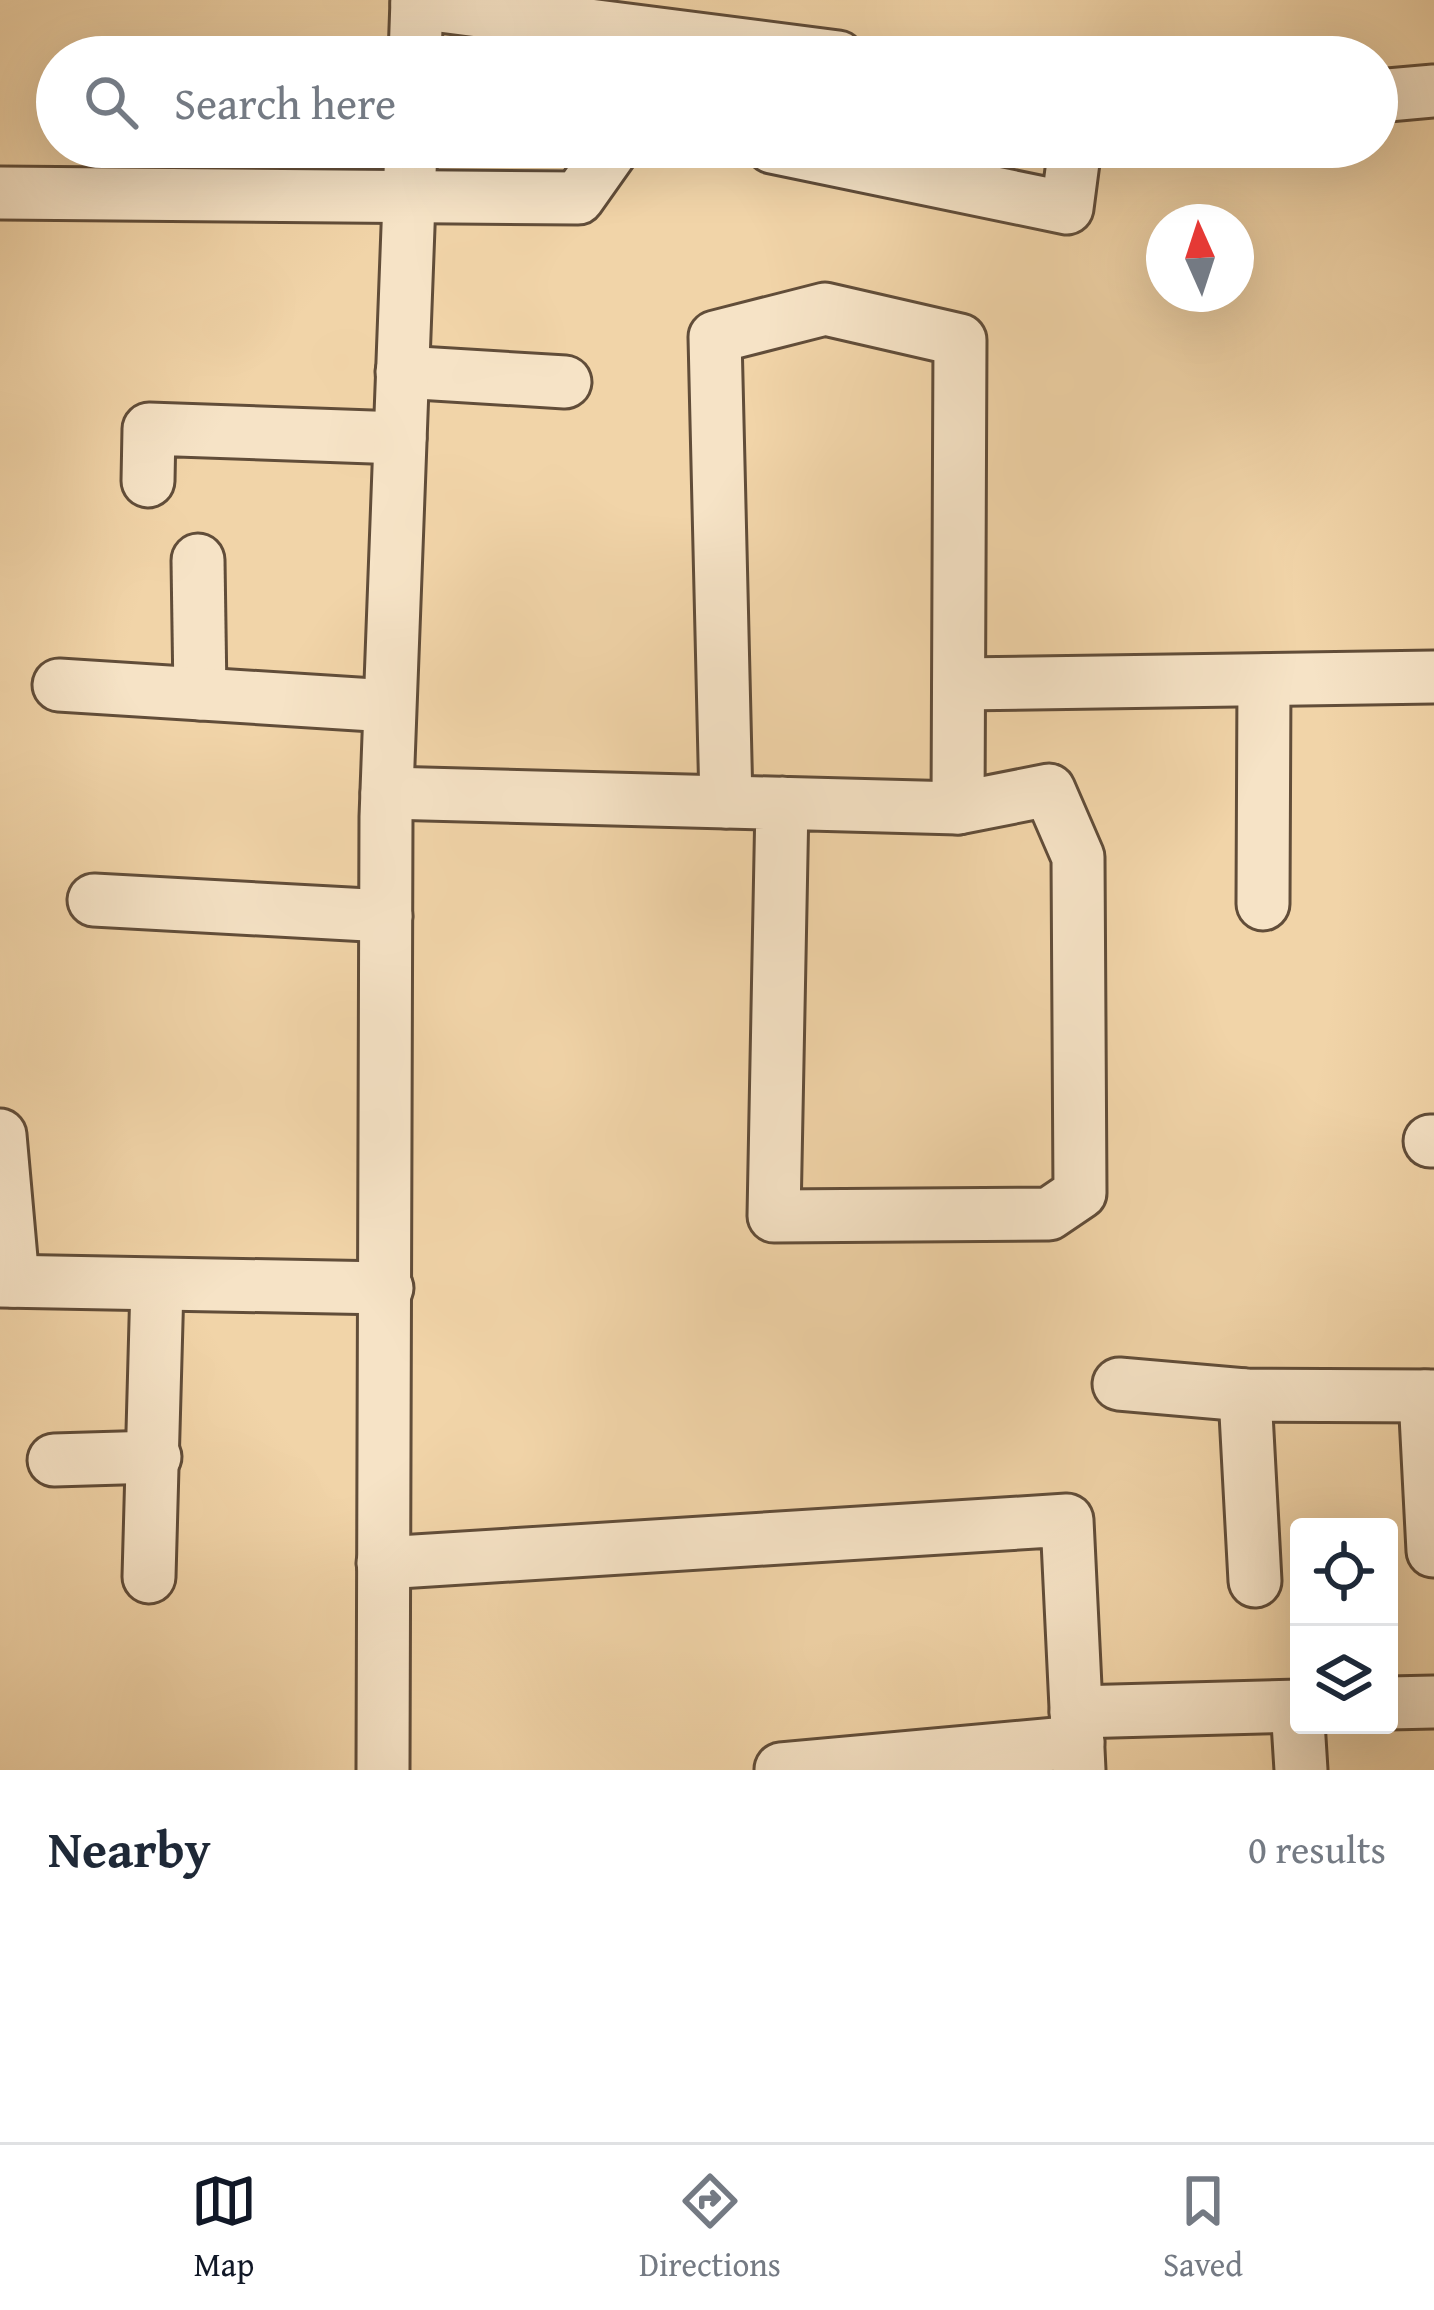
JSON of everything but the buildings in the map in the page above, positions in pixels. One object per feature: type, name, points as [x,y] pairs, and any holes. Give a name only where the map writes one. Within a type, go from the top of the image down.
[{"type":"street","points":[[416,36],[417,2],[621,15],[730,36]]},
{"type":"street","points":[[1398,94],[1434,91]]},
{"type":"street","points":[[0,193],[410,172],[578,198],[599,168]]},
{"type":"street","points":[[874,168],[1067,208],[1072,168]]},
{"type":"street","points":[[382,1770],[387,793],[410,172]]},
{"type":"street","points":[[726,802],[715,337],[825,309],[960,340],[958,808]]},
{"type":"street","points":[[402,372],[565,382]]},
{"type":"street","points":[[148,481],[149,428],[400,438]]},
{"type":"street","points":[[198,560],[200,694]]},
{"type":"street","points":[[959,684],[1434,677]]},
{"type":"street","points":[[1263,904],[1264,680]]},
{"type":"street","points":[[59,685],[389,706]]},
{"type":"street","points":[[387,793],[782,803],[958,808],[1049,790],[1078,857],[1080,1193],[1049,1214],[774,1216],[782,803]]},
{"type":"street","points":[[94,900],[386,916]]},
{"type":"street","points":[[0,1135],[7,1281],[387,1288]]},
{"type":"street","points":[[149,1577],[157,1285]]},
{"type":"street","points":[[1119,1384],[1245,1395],[1430,1396],[1433,1551]]},
{"type":"street","points":[[1245,1395],[1255,1580]]},
{"type":"street","points":[[54,1460],[155,1456]]},
{"type":"street","points":[[383,1563],[1067,1520],[1078,1741]]},
{"type":"street","points":[[1398,1703],[1434,1702]]},
{"type":"street","points":[[782,1769],[1078,1741],[1290,1707]]},
{"type":"street","points":[[1299,1734],[1301,1770]]}]
